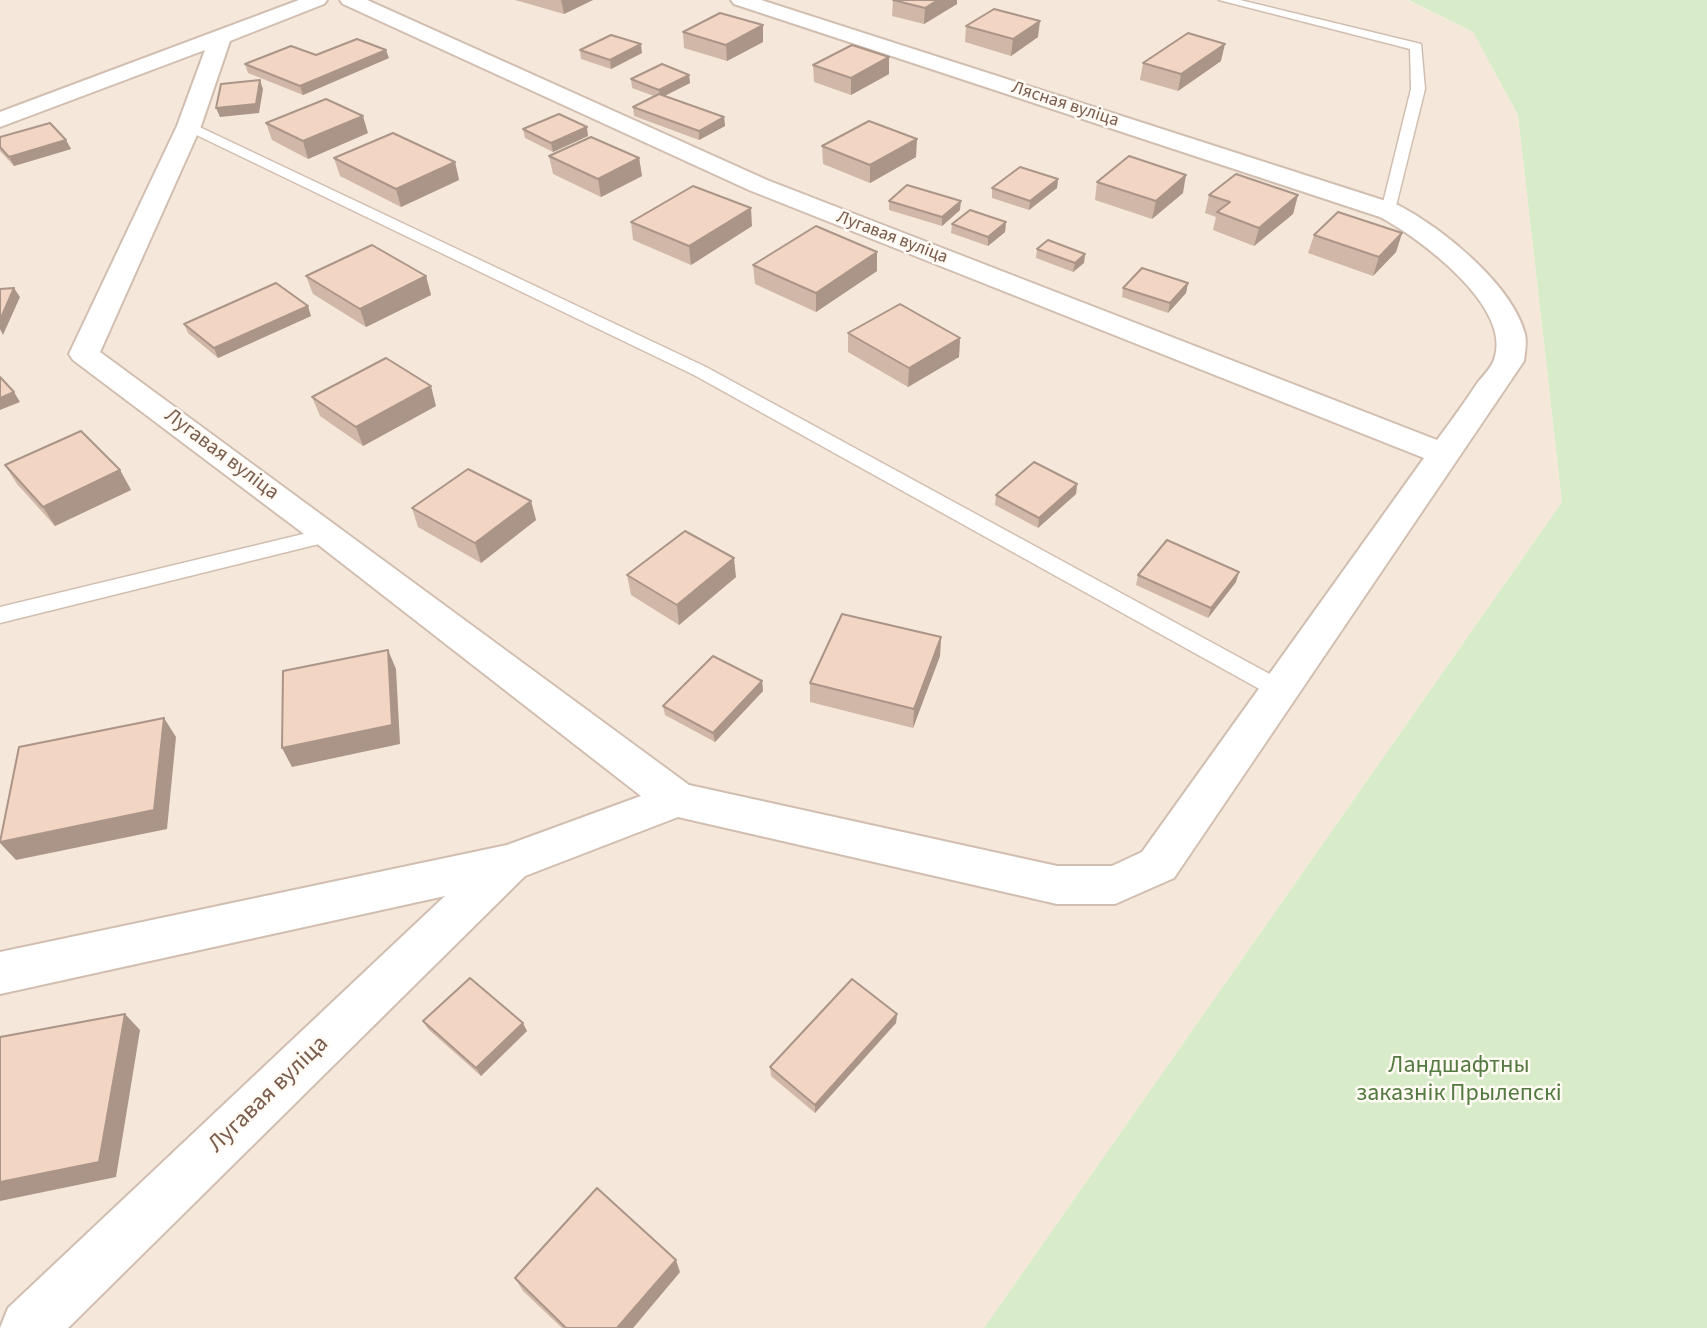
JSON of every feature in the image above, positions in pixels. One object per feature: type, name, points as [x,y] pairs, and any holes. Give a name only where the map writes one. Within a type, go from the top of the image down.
[{"type":"street","points":[[0,120],[317,0]]},
{"type":"street","name":"Лугавая вуліца","points":[[350,0],[758,185],[1444,454]]},
{"type":"street","name":"Лясная вуліца","points":[[677,800],[1057,884],[1115,885],[1158,865],[1509,361],[1510,336],[1500,311],[1450,249],[1421,227],[1389,211],[741,0]]},
{"type":"street","name":"Лугавая вуліца","points":[[221,37],[189,126],[84,354],[677,800]]},
{"type":"street","name":"Лугавая вуліца","points":[[0,973],[509,863],[677,800]]},
{"type":"street","name":"Лугавая вуліца","points":[[28,1328],[509,863]]},
{"type":"lane","points":[[1225,0],[1416,47],[1418,89],[1389,211]]},
{"type":"lane","points":[[189,126],[699,371],[1280,690]]},
{"type":"lane","points":[[0,615],[328,535]]},
{"type":"shaded area","points":[[0,0],[1407,0],[1473,32],[1518,115],[1562,502],[984,1328],[0,1328]]},
{"type":"green space","name":"Ландшафтны заказнік Прылепскі","points":[[1408,0],[1707,0],[1707,1328],[984,1328],[1562,502],[1518,115],[1473,32]]},
{"type":"building","points":[[893,0],[938,0],[925,8]]},
{"type":"building","points":[[994,9],[1040,21],[1013,39],[966,26]]},
{"type":"building","points":[[720,13],[763,25],[726,45],[683,32]]},
{"type":"building","points":[[1188,33],[1225,44],[1181,74],[1143,63]]},
{"type":"building","points":[[611,35],[641,44],[610,60],[580,50]]},
{"type":"building","points":[[357,39],[386,50],[300,86],[245,64],[291,46],[316,55]]},
{"type":"building","points":[[852,45],[889,57],[851,78],[813,65]]},
{"type":"building","points":[[662,64],[689,75],[659,90],[631,79]]},
{"type":"building","points":[[260,80],[256,104],[216,108],[221,84]]},
{"type":"building","points":[[659,94],[724,117],[699,131],[633,107]]},
{"type":"building","points":[[326,99],[363,116],[303,141],[266,123]]},
{"type":"building","points":[[559,114],[587,127],[551,143],[523,129]]},
{"type":"building","points":[[869,121],[917,139],[870,165],[822,146]]},
{"type":"building","points":[[50,123],[66,140],[9,157],[0,147],[0,137]]},
{"type":"building","points":[[393,133],[455,162],[396,189],[334,158]]},
{"type":"building","points":[[591,137],[639,158],[598,179],[549,156]]},
{"type":"building","points":[[1129,156],[1186,175],[1156,201],[1097,182]]},
{"type":"building","points":[[1020,167],[1058,179],[1030,201],[992,188]]},
{"type":"building","points":[[1236,174],[1298,195],[1259,228],[1217,212],[1230,202],[1209,195]]},
{"type":"building","points":[[907,185],[961,201],[942,217],[889,201]]},
{"type":"building","points":[[693,186],[751,208],[689,246],[631,222]]},
{"type":"building","points":[[970,210],[1006,222],[988,237],[952,224]]},
{"type":"building","points":[[1338,212],[1402,233],[1379,257],[1314,235]]},
{"type":"building","points":[[816,226],[877,252],[816,293],[753,265]]},
{"type":"building","points":[[1048,240],[1085,254],[1075,263],[1037,249]]},
{"type":"building","points":[[372,245],[426,276],[360,309],[306,276]]},
{"type":"building","points":[[1142,268],[1188,283],[1170,303],[1123,288]]},
{"type":"building","points":[[276,283],[308,306],[214,348],[184,324]]},
{"type":"building","points":[[14,288],[0,320],[0,289]]},
{"type":"building","points":[[900,304],[960,338],[909,368],[848,333]]},
{"type":"building","points":[[386,358],[431,386],[356,427],[312,397]]},
{"type":"building","points":[[0,377],[14,392],[0,398]]},
{"type":"building","points":[[81,431],[120,470],[43,507],[5,465]]},
{"type":"building","points":[[1034,462],[1077,484],[1039,518],[996,495]]},
{"type":"building","points":[[468,469],[531,501],[475,543],[412,508]]},
{"type":"building","points":[[685,531],[734,558],[677,605],[627,575]]},
{"type":"building","points":[[1167,540],[1239,572],[1211,608],[1138,575]]},
{"type":"building","points":[[842,614],[941,637],[914,709],[810,683]]},
{"type":"building","points":[[388,650],[392,725],[282,748],[283,671]]},
{"type":"building","points":[[713,656],[762,681],[713,733],[663,706]]},
{"type":"building","points":[[164,718],[154,810],[0,842],[19,747]]},
{"type":"building","points":[[470,978],[523,1023],[476,1068],[423,1021]]},
{"type":"building","points":[[852,979],[897,1014],[815,1105],[770,1067]]},
{"type":"building","points":[[125,1014],[99,1162],[0,1182],[0,1037]]},
{"type":"building","points":[[597,1188],[676,1260],[617,1328],[566,1328],[515,1278]]}]
